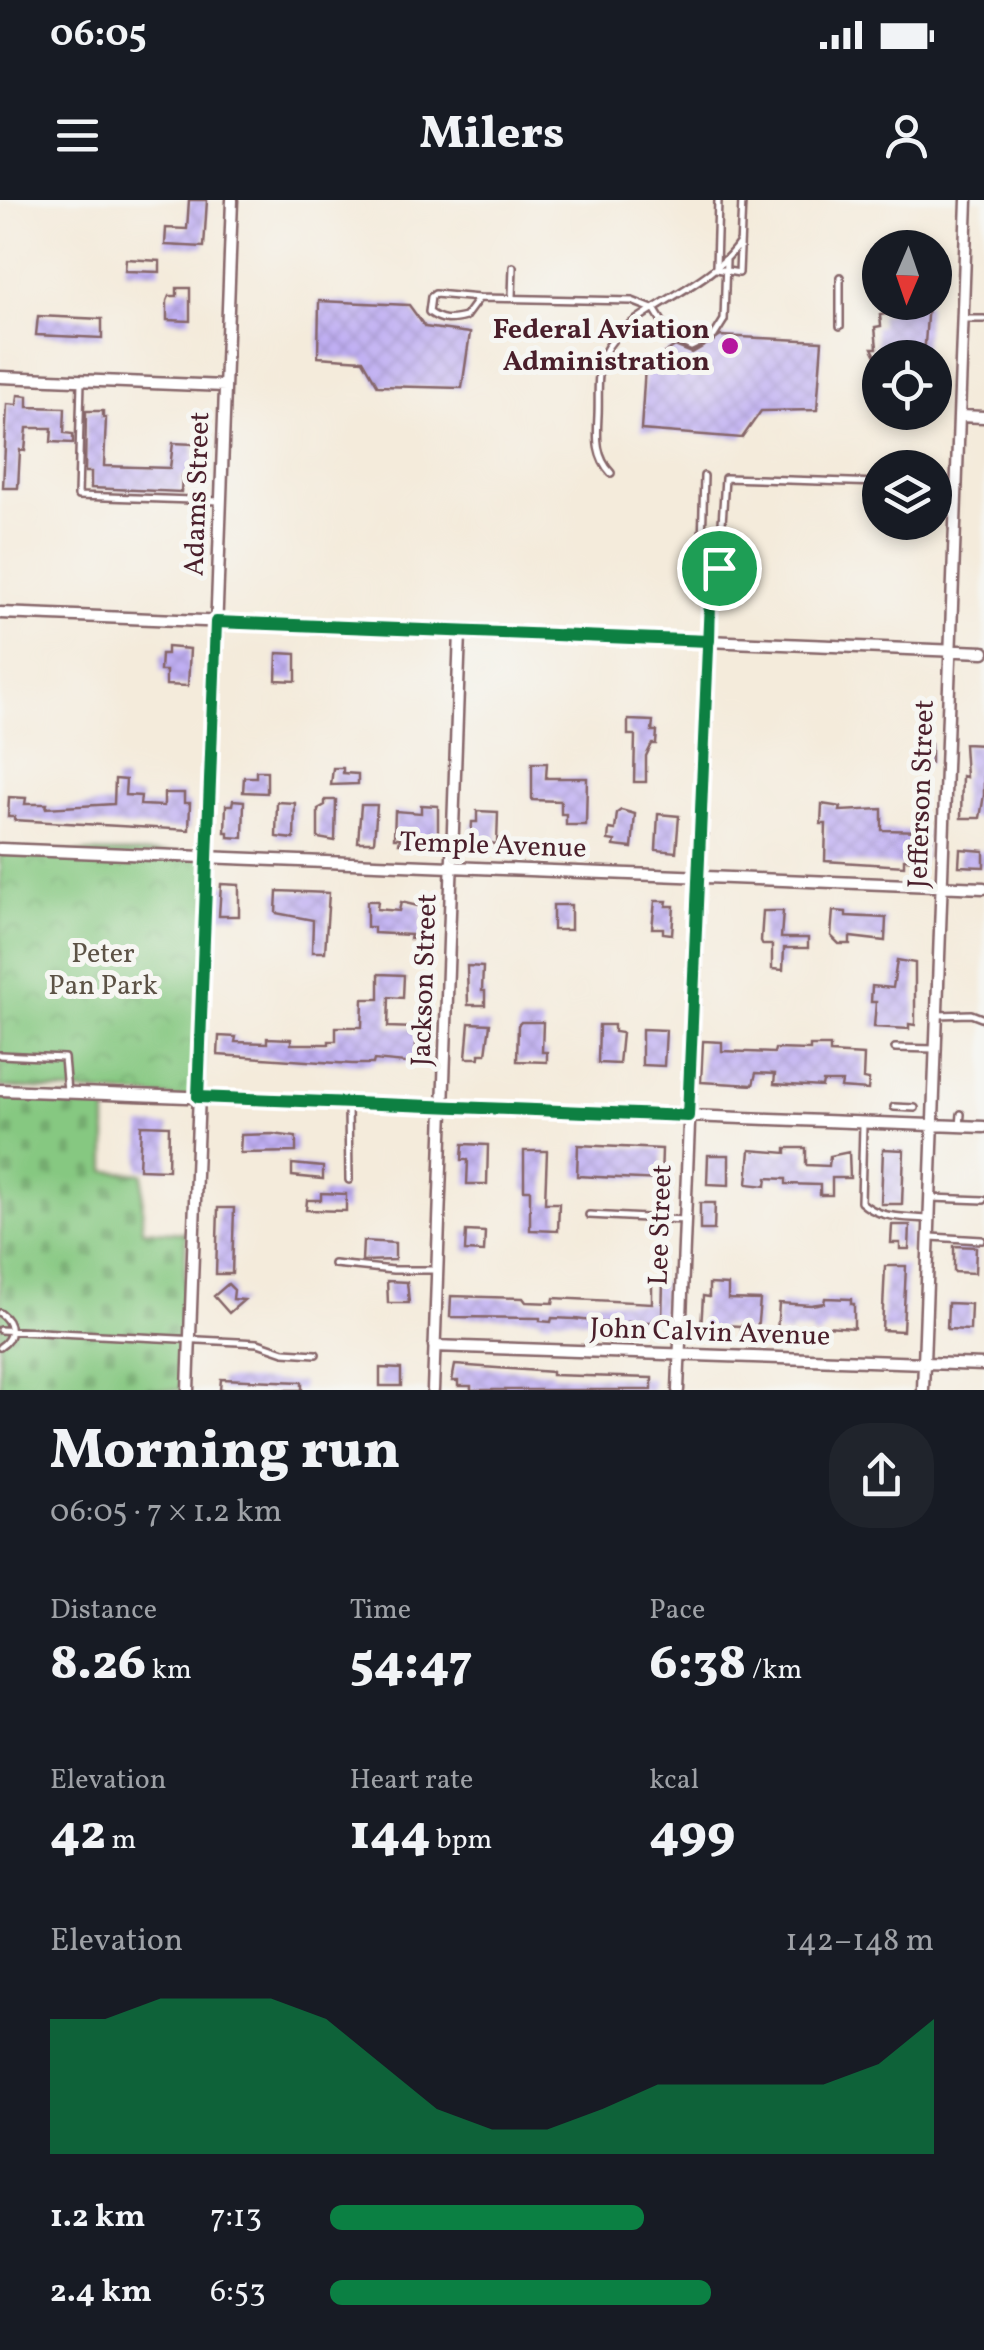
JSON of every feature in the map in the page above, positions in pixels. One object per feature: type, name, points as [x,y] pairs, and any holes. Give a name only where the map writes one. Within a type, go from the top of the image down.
[{"type":"street","name":"Adams Street","points":[[188,1390],[232,200]]},
{"type":"street","name":"Jefferson Street","points":[[922,1390],[967,200]]},
{"type":"street","points":[[0,377],[224,386]]},
{"type":"street","points":[[959,416],[984,417]]},
{"type":"street","points":[[0,614],[984,652]]},
{"type":"street","name":"Jackson Street","points":[[433,1390],[460,632]]},
{"type":"street","name":"Lee Street","points":[[678,1390],[709,641]]},
{"type":"street","name":"Temple Avenue","points":[[0,849],[984,888]]},
{"type":"street","points":[[0,1090],[932,1125],[960,1120],[984,1127]]},
{"type":"street","name":"John Calvin Avenue","points":[[434,1346],[984,1365]]},
{"type":"lane","points":[[716,269],[718,200]]},
{"type":"lane","points":[[716,269],[738,273],[742,200]]},
{"type":"lane","points":[[611,473],[597,448],[602,358],[617,336],[716,269],[740,242]]},
{"type":"lane","points":[[478,298],[465,318],[452,321],[428,312],[430,297],[435,294],[632,301],[655,310],[672,338],[690,347],[714,336],[724,320],[726,260]]},
{"type":"lane","points":[[512,298],[513,268]]},
{"type":"lane","points":[[840,278],[840,326]]},
{"type":"lane","points":[[963,318],[984,319]]},
{"type":"lane","points":[[81,380],[78,496],[220,501]]},
{"type":"lane","points":[[704,476],[702,544],[706,567],[698,575],[710,600],[709,641]]},
{"type":"lane","points":[[710,600],[724,578],[719,568],[724,478],[862,482]]},
{"type":"lane","points":[[702,544],[722,544]]},
{"type":"lane","points":[[936,1015],[971,1014],[984,1019]]},
{"type":"lane","points":[[895,1048],[935,1049]]},
{"type":"lane","points":[[0,1055],[64,1058],[67,1092]]},
{"type":"lane","points":[[348,1103],[350,1180]]},
{"type":"lane","points":[[893,1123],[894,1109],[915,1108]]},
{"type":"lane","points":[[863,1122],[861,1202],[889,1216],[929,1219]]},
{"type":"lane","points":[[930,1198],[984,1200]]},
{"type":"lane","points":[[589,1215],[684,1220]]},
{"type":"lane","points":[[928,1237],[982,1240]]},
{"type":"lane","points":[[334,1264],[437,1270]]},
{"type":"lane","points":[[0,1314],[8,1320],[11,1331],[8,1342],[0,1347]]},
{"type":"lane","points":[[0,1330],[258,1343],[284,1352],[316,1354]]},
{"type":"green space","name":"Peter Pan Park","points":[[0,852],[210,853],[202,1099],[0,1087]]},
{"type":"green space","points":[[0,1096],[106,1100],[106,1171],[143,1174],[142,1230],[186,1233],[181,1390],[0,1390]]},
{"type":"building","points":[[189,200],[207,200],[204,247],[165,245],[166,228],[187,229]]},
{"type":"building","points":[[126,259],[160,261],[160,272],[125,271]]},
{"type":"building","points":[[177,288],[190,288],[190,321],[167,320],[167,301],[169,296],[177,296]]},
{"type":"building","points":[[319,301],[409,305],[425,327],[470,333],[462,388],[378,386],[363,360],[318,357]]},
{"type":"building","points":[[38,316],[102,319],[102,338],[36,335]]},
{"type":"building","points":[[880,320],[927,320],[925,340],[876,340],[875,327],[881,326]]},
{"type":"building","points":[[721,336],[822,341],[817,410],[761,411],[742,438],[641,430],[645,366],[675,346],[692,353]]},
{"type":"building","points":[[18,395],[28,396],[28,407],[65,408],[64,433],[73,434],[73,443],[51,442],[52,428],[27,428],[25,451],[20,450],[18,488],[3,488],[7,404],[17,405]]},
{"type":"building","points":[[86,411],[103,411],[106,418],[104,466],[170,468],[173,443],[194,444],[192,476],[182,476],[181,492],[91,488],[91,472],[85,472]]},
{"type":"building","points":[[167,647],[190,649],[188,686],[166,685],[166,671],[160,671],[161,654],[167,654]]},
{"type":"building","points":[[277,653],[296,654],[296,681],[276,680]]},
{"type":"building","points":[[628,720],[653,721],[652,731],[657,731],[656,744],[652,744],[646,756],[646,782],[634,782],[635,735],[628,735]]},
{"type":"building","points":[[914,744],[931,744],[931,763],[914,763]]},
{"type":"building","points":[[964,744],[984,745],[980,818],[961,818],[962,776],[966,777]]},
{"type":"building","points":[[532,763],[547,763],[546,778],[587,778],[586,825],[566,825],[561,801],[532,800]]},
{"type":"building","points":[[333,768],[358,774],[358,784],[331,785]]},
{"type":"building","points":[[256,771],[267,771],[267,793],[243,792],[244,777],[256,777]]},
{"type":"building","points":[[115,779],[126,780],[125,795],[141,796],[140,805],[164,806],[164,793],[184,793],[184,803],[190,803],[189,830],[8,817],[9,797],[26,798],[25,804],[47,804],[46,808],[114,804]]},
{"type":"building","points":[[233,800],[244,801],[243,838],[228,837],[225,832],[226,805],[232,805]]},
{"type":"building","points":[[325,800],[336,800],[335,841],[318,838],[318,809],[325,805]]},
{"type":"building","points":[[277,802],[295,803],[294,839],[276,837]]},
{"type":"building","points":[[822,804],[841,807],[840,811],[882,809],[882,830],[926,831],[924,860],[904,859],[904,866],[825,861]]},
{"type":"building","points":[[361,805],[377,805],[374,842],[358,842]]},
{"type":"building","points":[[421,805],[438,806],[438,844],[399,843],[400,838],[394,838],[395,811],[421,813]]},
{"type":"building","points":[[621,810],[635,814],[632,848],[614,846],[615,841],[608,840],[609,829],[615,830]]},
{"type":"building","points":[[477,811],[498,812],[497,844],[490,843],[490,848],[478,848],[479,842],[471,842]]},
{"type":"building","points":[[658,814],[679,816],[676,852],[656,850]]},
{"type":"building","points":[[960,849],[984,851],[984,867],[959,866]]},
{"type":"building","points":[[221,884],[239,885],[239,916],[219,916]]},
{"type":"building","points":[[277,891],[329,893],[325,952],[312,952],[313,920],[276,913]]},
{"type":"building","points":[[367,901],[378,901],[377,909],[399,911],[401,902],[422,907],[421,939],[374,933],[374,927],[367,927]]},
{"type":"building","points":[[655,901],[667,901],[666,906],[674,906],[672,934],[663,933],[663,928],[652,928]]},
{"type":"building","points":[[553,905],[571,905],[571,930],[553,930]]},
{"type":"building","points":[[763,911],[783,911],[781,938],[808,938],[808,948],[784,948],[783,970],[772,969],[772,945],[763,945],[761,941]]},
{"type":"building","points":[[833,911],[846,912],[846,916],[886,918],[885,941],[850,937],[850,944],[839,944],[831,936]]},
{"type":"building","points":[[897,960],[915,963],[915,1025],[909,1024],[909,1029],[874,1027],[876,1002],[871,1002],[872,986],[893,988]]},
{"type":"building","points":[[467,966],[483,967],[485,1005],[468,1005]]},
{"type":"building","points":[[379,974],[404,975],[403,998],[389,997],[388,1027],[416,1028],[416,1064],[218,1055],[219,1036],[236,1037],[235,1042],[267,1043],[267,1038],[291,1039],[291,1044],[336,1041],[336,1027],[362,1027],[363,999],[379,999]]},
{"type":"building","points":[[521,1022],[543,1022],[542,1052],[547,1052],[547,1062],[517,1061]]},
{"type":"building","points":[[469,1023],[490,1024],[486,1054],[479,1054],[479,1058],[466,1058]]},
{"type":"building","points":[[599,1025],[614,1025],[614,1032],[622,1033],[619,1064],[598,1063]]},
{"type":"building","points":[[642,1029],[666,1030],[664,1066],[642,1065]]},
{"type":"building","points":[[703,1041],[722,1042],[722,1051],[774,1053],[775,1049],[830,1046],[830,1053],[864,1055],[863,1079],[869,1080],[868,1090],[841,1088],[842,1082],[823,1082],[822,1087],[774,1084],[775,1074],[756,1073],[753,1085],[701,1082]]},
{"type":"building","points":[[141,1125],[169,1126],[168,1170],[139,1169]]},
{"type":"building","points":[[241,1135],[296,1137],[296,1152],[240,1153]]},
{"type":"building","points":[[463,1144],[488,1145],[487,1184],[467,1184],[468,1160],[462,1160]]},
{"type":"building","points":[[578,1145],[662,1149],[661,1180],[577,1176]]},
{"type":"building","points":[[786,1148],[806,1148],[806,1165],[829,1166],[830,1156],[849,1152],[850,1178],[832,1178],[832,1195],[820,1195],[820,1185],[786,1184],[786,1179],[767,1178],[766,1186],[747,1184],[750,1150],[786,1153]]},
{"type":"building","points":[[883,1149],[904,1150],[902,1204],[881,1204]]},
{"type":"building","points":[[524,1151],[547,1151],[545,1203],[559,1203],[558,1231],[530,1230],[530,1190],[524,1190]]},
{"type":"building","points":[[708,1155],[729,1155],[729,1185],[707,1184]]},
{"type":"building","points":[[292,1164],[323,1167],[323,1179],[292,1176]]},
{"type":"building","points":[[321,1193],[346,1194],[346,1211],[306,1210],[307,1200],[321,1200]]},
{"type":"building","points":[[700,1203],[715,1203],[714,1230],[700,1230]]},
{"type":"building","points":[[218,1208],[234,1208],[232,1274],[216,1274]]},
{"type":"building","points":[[892,1225],[910,1225],[909,1249],[891,1243]]},
{"type":"building","points":[[466,1231],[485,1232],[484,1252],[465,1251]]},
{"type":"building","points":[[363,1241],[395,1243],[395,1260],[362,1261]]},
{"type":"building","points":[[954,1246],[976,1247],[975,1273],[954,1272]]},
{"type":"building","points":[[885,1266],[906,1266],[903,1331],[882,1330]]},
{"type":"building","points":[[387,1281],[407,1282],[409,1303],[388,1303]]},
{"type":"building","points":[[652,1281],[663,1282],[662,1320],[653,1322],[627,1325],[575,1319],[552,1318],[551,1322],[540,1318],[450,1317],[451,1296],[553,1303],[554,1298],[652,1303]]},
{"type":"building","points":[[228,1284],[234,1290],[233,1299],[244,1300],[229,1313],[214,1296]]},
{"type":"building","points":[[709,1284],[728,1285],[728,1299],[760,1300],[757,1331],[722,1325],[721,1330],[701,1329],[703,1296],[709,1297]]},
{"type":"building","points":[[825,1298],[851,1299],[854,1328],[826,1326],[821,1336],[811,1336],[812,1331],[777,1333],[779,1303],[811,1305],[824,1303]]},
{"type":"building","points":[[948,1303],[971,1304],[970,1330],[947,1329]]},
{"type":"building","points":[[455,1365],[552,1375],[652,1378],[652,1390],[471,1390],[471,1386],[458,1386],[458,1381],[452,1381]]},
{"type":"building","points":[[380,1368],[401,1369],[401,1386],[380,1386]]},
{"type":"building","points":[[221,1379],[302,1382],[302,1390],[220,1390]]},
{"type":"place","name":"Federal Aviation Administration","points":[[730,346]]},
{"type":"route","points":[[719,568],[722,544],[702,544],[706,567],[698,575],[710,600],[709,641],[688,1116],[198,1097],[216,622],[709,641],[710,600],[724,578],[719,568]]}]
